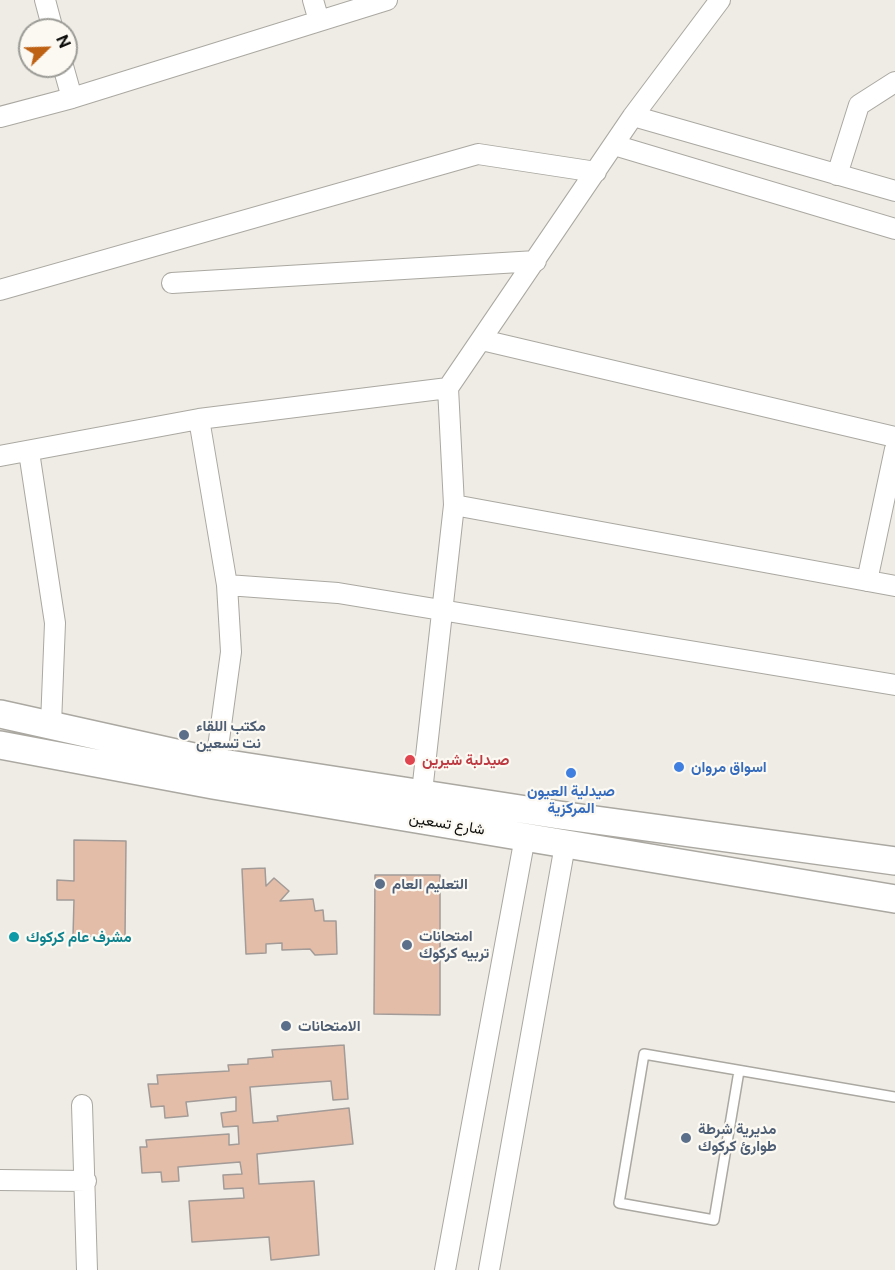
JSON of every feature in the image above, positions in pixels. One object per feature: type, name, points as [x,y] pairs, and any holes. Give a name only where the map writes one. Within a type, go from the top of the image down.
[{"type":"main road","name":"شارع تسعين","points":[[0,714],[216,762],[422,792],[559,816],[895,861]]},
{"type":"main road","name":"شارع تسعين","points":[[0,745],[213,785],[895,899]]},
{"type":"street","points":[[45,0],[50,18]]},
{"type":"street","points":[[313,0],[318,21]]},
{"type":"street","points":[[0,117],[72,98],[387,0]]},
{"type":"street","points":[[422,792],[444,612],[454,505],[448,388],[633,116],[720,0]]},
{"type":"street","points":[[66,78],[72,98]]},
{"type":"street","points":[[837,175],[859,105],[895,82]]},
{"type":"street","points":[[633,116],[892,189]]},
{"type":"street","points":[[614,145],[895,229]]},
{"type":"street","points":[[0,290],[478,154],[596,172]]},
{"type":"street","points":[[172,283],[536,261]]},
{"type":"street","points":[[482,340],[895,437]]},
{"type":"street","points":[[0,456],[200,419],[448,388]]},
{"type":"street","points":[[200,419],[227,585],[231,652],[216,762]]},
{"type":"street","points":[[867,581],[895,450]]},
{"type":"street","points":[[29,452],[55,623],[51,724]]},
{"type":"street","points":[[454,505],[895,586]]},
{"type":"street","points":[[227,585],[338,593],[895,685]]},
{"type":"street","points":[[445,1270],[525,837]]},
{"type":"street","points":[[489,1270],[565,845]]},
{"type":"street","points":[[82,1105],[87,1270]]},
{"type":"street","points":[[0,1180],[86,1181]]},
{"type":"lane","points":[[739,1071],[714,1220],[619,1203],[644,1054],[895,1097]]},
{"type":"building","points":[[74,840],[126,841],[125,937],[73,936],[74,900],[57,900],[57,880],[74,881]]},
{"type":"building","points":[[265,868],[266,886],[274,878],[289,891],[280,901],[313,899],[315,911],[323,910],[324,921],[336,921],[337,954],[315,955],[310,949],[282,950],[282,943],[266,944],[266,953],[246,954],[242,869]]},
{"type":"building","name":"امتحانات تربيه كركوك","points":[[375,875],[440,875],[440,1015],[374,1014]]},
{"type":"building","points":[[344,1045],[348,1099],[333,1100],[331,1081],[250,1087],[253,1123],[278,1121],[277,1116],[349,1108],[353,1144],[257,1154],[259,1184],[314,1181],[319,1255],[271,1260],[269,1237],[192,1242],[189,1201],[244,1198],[243,1188],[224,1189],[223,1175],[242,1174],[240,1162],[178,1167],[179,1181],[162,1182],[161,1172],[142,1173],[140,1147],[147,1147],[146,1140],[229,1134],[229,1145],[239,1144],[238,1126],[223,1127],[221,1113],[236,1111],[236,1097],[186,1102],[188,1116],[165,1118],[164,1106],[151,1107],[148,1084],[158,1084],[157,1075],[229,1071],[228,1065],[248,1064],[248,1059],[273,1057],[272,1050]]},
{"type":"place","name":"مكتب اللقاء نت تسعين","points":[[184,735]]},
{"type":"place","name":"صيدلبة شيرين","points":[[410,760]]},
{"type":"place","name":"اسواق مروان","points":[[679,767]]},
{"type":"place","name":"صيدلية العيون المركزية","points":[[571,773]]},
{"type":"place","name":"التعليم العام","points":[[380,884]]},
{"type":"place","name":"مشرف عام كركوك","points":[[14,937]]},
{"type":"place","name":"امتحانات تربيه كركوك","points":[[407,945]]},
{"type":"place","name":"الامتحانات","points":[[286,1026]]},
{"type":"place","name":"مديرية شرطة طوارئ كركوك","points":[[686,1138]]}]
